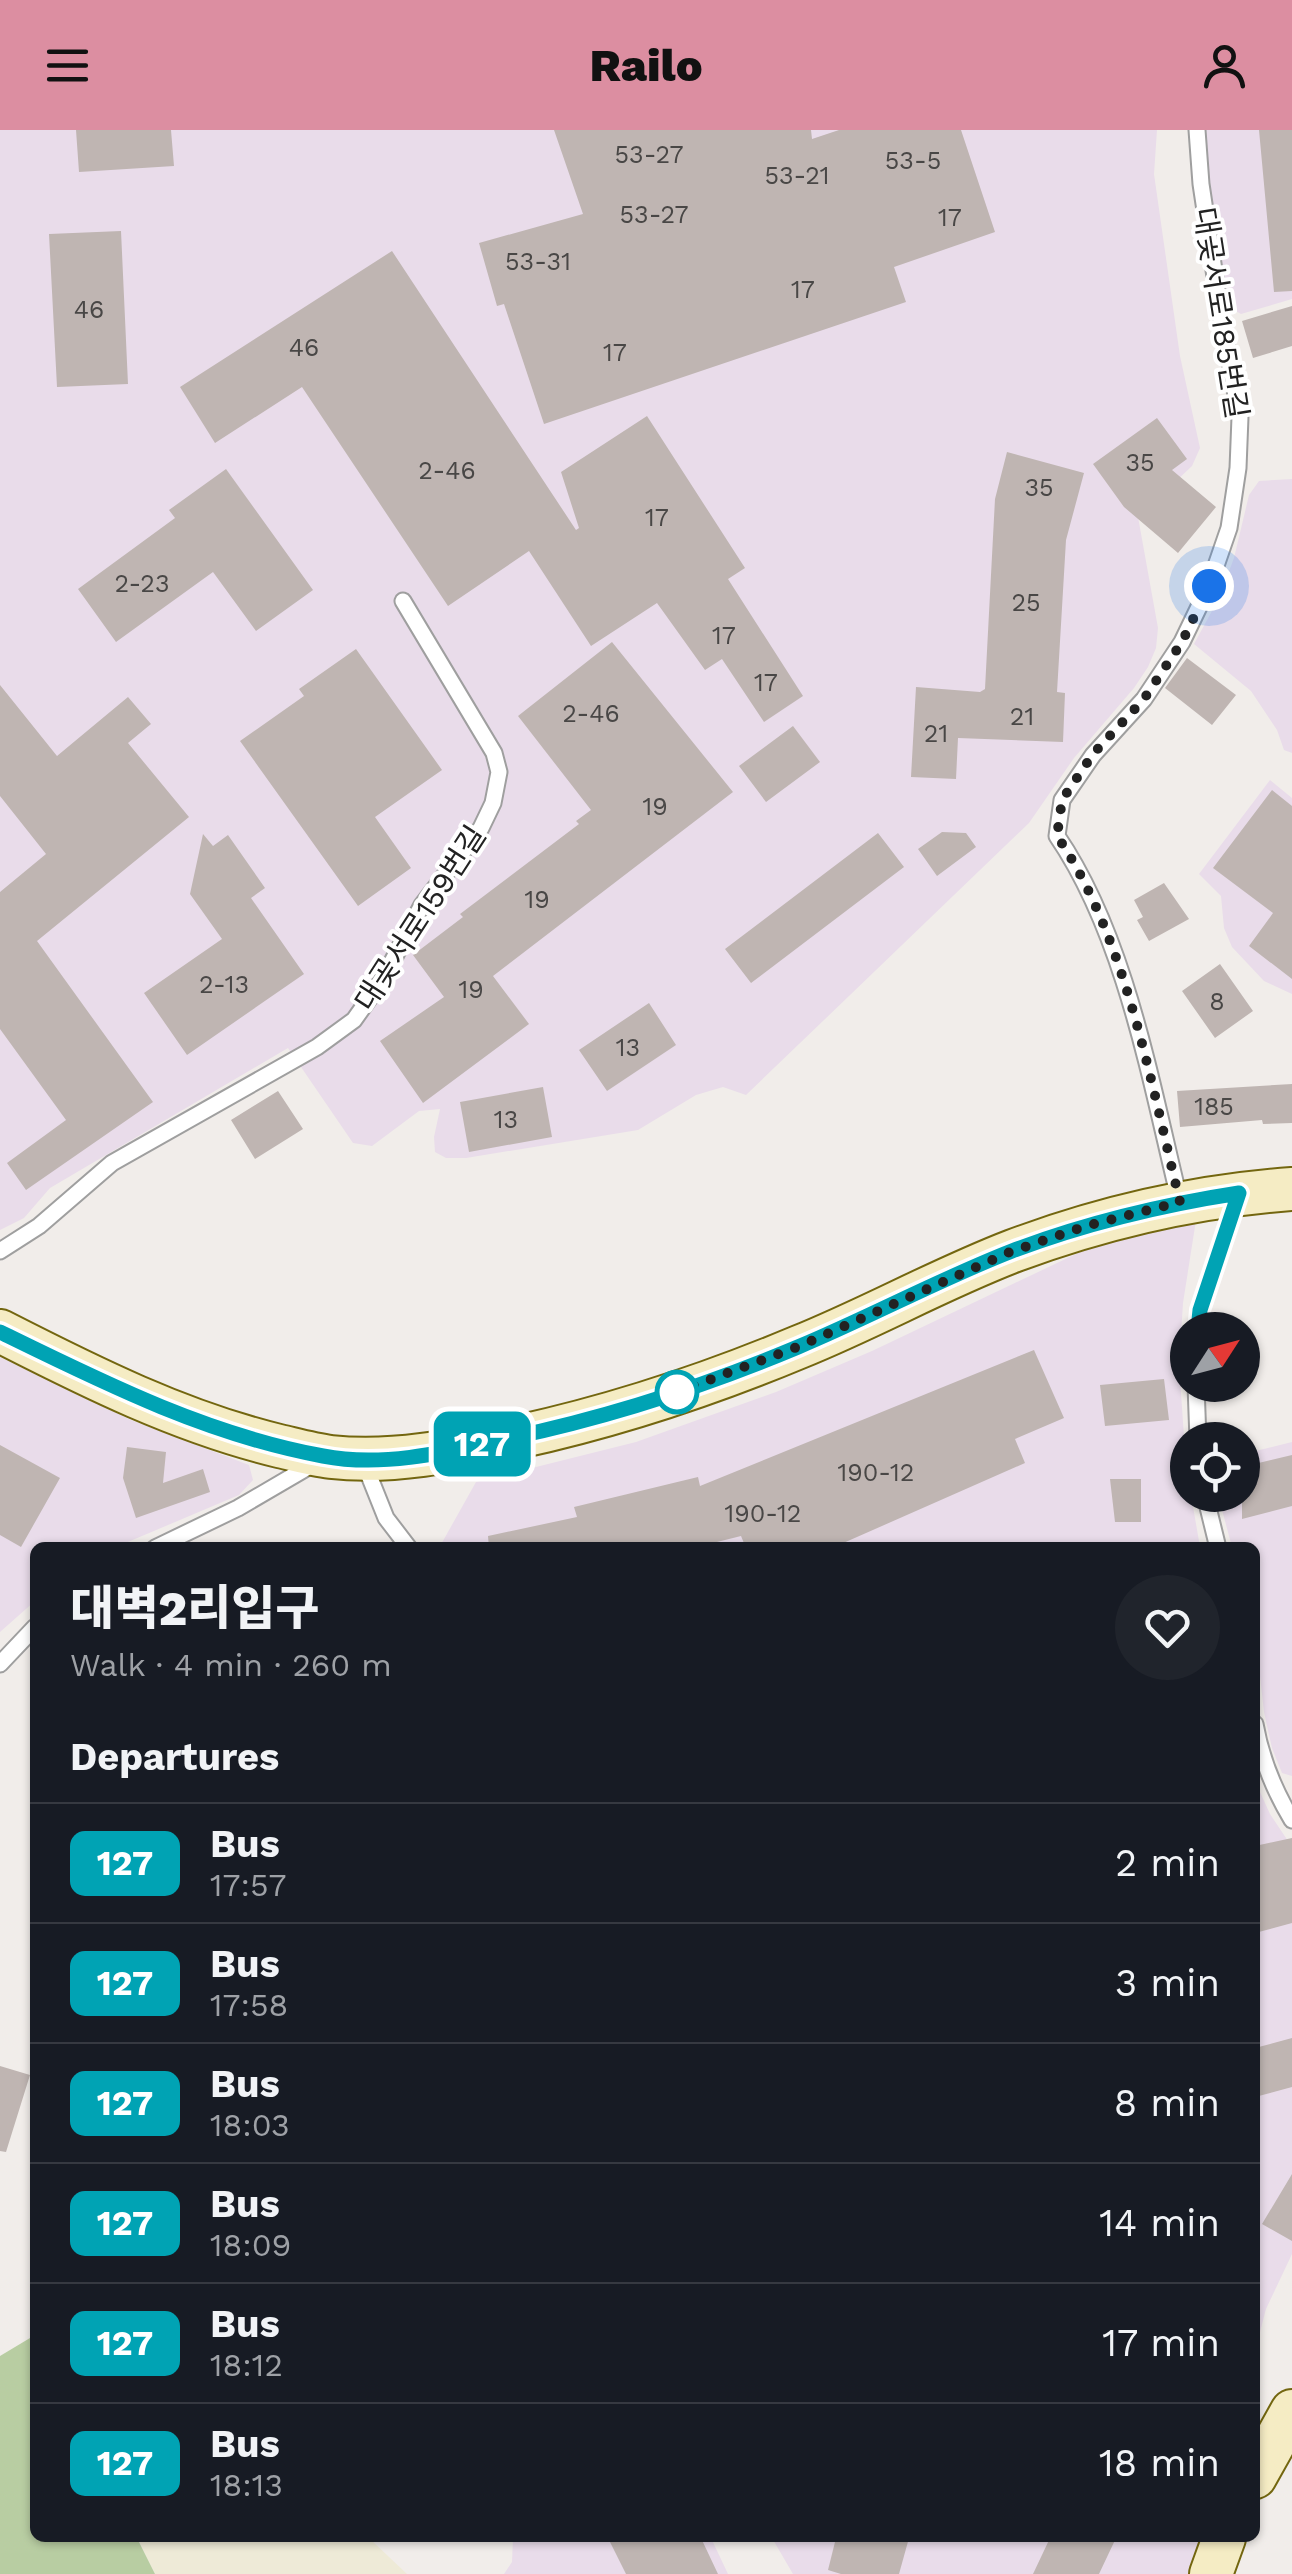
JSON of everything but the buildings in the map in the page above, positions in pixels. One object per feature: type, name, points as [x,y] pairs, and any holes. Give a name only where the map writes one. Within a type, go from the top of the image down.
[{"type":"street","points":[[0,1332],[176,1414],[252,1439],[344,1458],[442,1453],[600,1417],[707,1383],[1010,1252],[1086,1226],[1180,1202],[1292,1189]]},
{"type":"street","points":[[1260,2468],[1292,2410]]},
{"type":"street","points":[[1211,2574],[1223,2542]]},
{"type":"lane","name":"대곶서로185번길","points":[[1180,1202],[1138,1029],[1102,924],[1077,865],[1057,836],[1062,800],[1093,754],[1144,699],[1182,642],[1209,586],[1229,528],[1238,468],[1240,417],[1217,292],[1197,130]]},
{"type":"lane","name":"대곶서로159번길","points":[[0,1251],[39,1226],[112,1163],[317,1046],[354,1020],[383,978],[422,905],[481,828],[493,803],[498,772],[494,753],[403,601]]},
{"type":"lane","points":[[1200,1312],[1239,1193]]},
{"type":"lane","points":[[167,1542],[344,1458],[405,1542]]},
{"type":"lane","points":[[1210,1512],[1217,1542]]},
{"type":"lane","points":[[0,1664],[30,1632]]},
{"type":"lane","points":[[1260,1749],[1277,1794],[1292,1820]]},
{"type":"shaded area","points":[[0,130],[1157,130],[1154,174],[1180,356],[1200,448],[1192,466],[1138,517],[1158,628],[1156,648],[1148,667],[1074,758],[1029,823],[746,1095],[723,1087],[696,1095],[638,1130],[446,1158],[435,1152],[440,1109],[419,1111],[372,1146],[353,1143],[288,1048],[50,1188],[24,1218],[0,1230]]},
{"type":"shaded area","points":[[1206,130],[1292,130],[1292,299],[1241,314],[1229,307],[1210,186]]},
{"type":"shaded area","points":[[1292,479],[1292,753],[1284,750],[1277,730],[1251,691],[1194,644],[1219,598],[1234,558],[1249,495],[1259,481]]},
{"type":"shaded area","points":[[1270,780],[1292,798],[1292,994],[1264,981],[1232,947],[1224,928],[1221,896],[1199,874]]},
{"type":"shaded area","points":[[1196,1220],[1182,1312],[1170,1312],[1170,1402],[1182,1402],[1183,1422],[1170,1422],[1170,1512],[1194,1512],[1199,1542],[442,1542],[476,1482],[636,1442],[776,1392],[1116,1237]]},
{"type":"shaded area","points":[[0,1357],[131,1420],[249,1465],[253,1480],[239,1495],[128,1542],[30,1542],[30,1605],[0,1632]]},
{"type":"shaded area","points":[[1292,1442],[1292,1776],[1282,1773],[1264,1712],[1260,1676],[1260,1542],[1231,1542],[1223,1512],[1260,1512],[1260,1450]]},
{"type":"shaded area","points":[[1260,1792],[1292,1847],[1292,2254],[1266,2309],[1260,2332]]},
{"type":"shaded area","points":[[139,2542],[373,2542],[407,2574],[155,2574]]},
{"type":"shaded area","points":[[513,2542],[713,2542],[728,2574],[504,2574],[512,2562]]},
{"type":"shaded area","points":[[774,2542],[1204,2542],[1192,2574],[793,2574]]},
{"type":"green space","points":[[30,2338],[30,2542],[139,2542],[155,2574],[0,2574],[0,2356]]},
{"type":"bus line","name":"127","points":[[0,1332],[176,1414],[252,1439],[326,1457],[362,1460],[442,1453],[583,1422],[707,1383],[800,1346],[1010,1252],[1150,1209],[1239,1193],[1200,1312]]},
{"type":"route","points":[[677,1392],[800,1346],[1010,1252],[1086,1226],[1180,1202],[1138,1029],[1102,924],[1077,865],[1057,836],[1062,800],[1093,754],[1144,699],[1182,642],[1209,586]]}]
